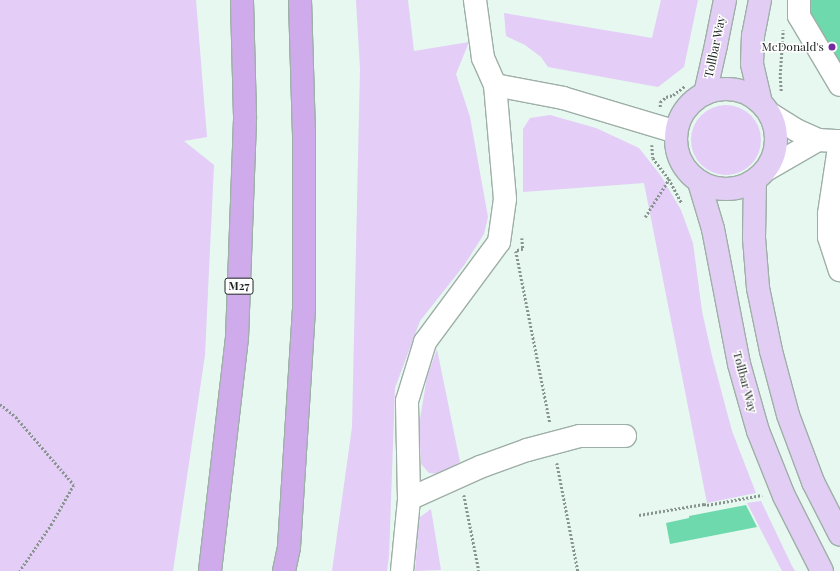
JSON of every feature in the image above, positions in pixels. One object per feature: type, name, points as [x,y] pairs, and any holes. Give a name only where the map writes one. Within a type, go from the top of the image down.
[{"type":"highway","name":"M27","points":[[210,571],[237,338],[245,116],[242,0]]},
{"type":"highway","points":[[285,571],[288,547],[304,309],[304,135],[300,0]]},
{"type":"main road","name":"Tollbar Way","points":[[704,94],[725,0]]},
{"type":"main road","points":[[760,0],[753,35],[752,64],[770,104],[774,123],[776,148],[761,175],[754,238],[758,288],[771,351],[788,415],[813,482],[840,535]]},
{"type":"main road","points":[[761,175],[742,187],[728,189],[713,188],[699,182],[688,173],[680,160],[676,146],[676,132],[681,116],[691,103],[704,94],[719,89],[734,90],[748,94],[770,104]]},
{"type":"main road","name":"Tollbar Way","points":[[699,182],[713,229],[739,364],[758,431],[784,496],[822,571]]},
{"type":"lane","points":[[402,571],[409,499],[407,401],[425,342],[499,242],[505,199],[495,85],[483,58],[475,0]]},
{"type":"lane","points":[[799,0],[799,16],[840,85]]},
{"type":"lane","points":[[495,85],[563,98],[676,132]]},
{"type":"lane","points":[[770,104],[796,130],[818,140],[840,141],[829,214],[829,237],[840,270]]},
{"type":"lane","points":[[761,175],[818,140]]},
{"type":"lane","points":[[409,499],[487,464],[553,442],[580,436],[625,436]]},
{"type":"path","points":[[770,104],[780,74],[784,23]]},
{"type":"path","points":[[645,217],[669,179]]},
{"type":"path","points":[[521,233],[523,249],[516,251],[578,571]]},
{"type":"path","points":[[0,404],[16,417],[74,485],[52,524],[20,571]]},
{"type":"path","points":[[460,476],[479,571]]},
{"type":"path","points":[[639,515],[704,504],[707,505],[763,494]]},
{"type":"shaded area","points":[[0,0],[196,0],[207,137],[184,141],[214,165],[205,355],[173,571],[0,571]]},
{"type":"shaded area","points":[[356,0],[408,0],[414,51],[469,42],[456,74],[470,117],[488,217],[484,234],[465,264],[420,321],[395,388],[389,556],[387,571],[332,571],[352,427],[360,69]]},
{"type":"shaded area","points":[[661,0],[698,0],[684,67],[658,87],[548,67],[541,57],[525,45],[506,36],[504,13],[652,38]]},
{"type":"shaded area","points":[[726,105],[739,108],[751,115],[758,127],[761,140],[758,153],[751,165],[739,172],[726,175],[713,172],[701,165],[694,153],[691,140],[694,127],[701,115],[713,108]]},
{"type":"shaded area","points":[[550,115],[596,128],[639,148],[661,176],[681,210],[693,243],[702,311],[712,356],[732,431],[756,493],[707,503],[644,183],[523,192],[523,129],[530,118]]},
{"type":"shaded area","points":[[437,349],[460,462],[439,474],[429,473],[421,464],[419,425],[427,377]]},
{"type":"shaded area","points":[[761,501],[795,571],[782,571],[747,503]]},
{"type":"shaded area","points":[[431,509],[441,570],[415,571],[419,518]]},
{"type":"building","name":"McDonald's","points":[[810,0],[840,0],[840,73],[807,10]]},
{"type":"building","points":[[746,505],[757,527],[670,544],[666,523],[689,518],[689,516]]},
{"type":"place","name":"McDonald's","points":[[832,47]]}]
